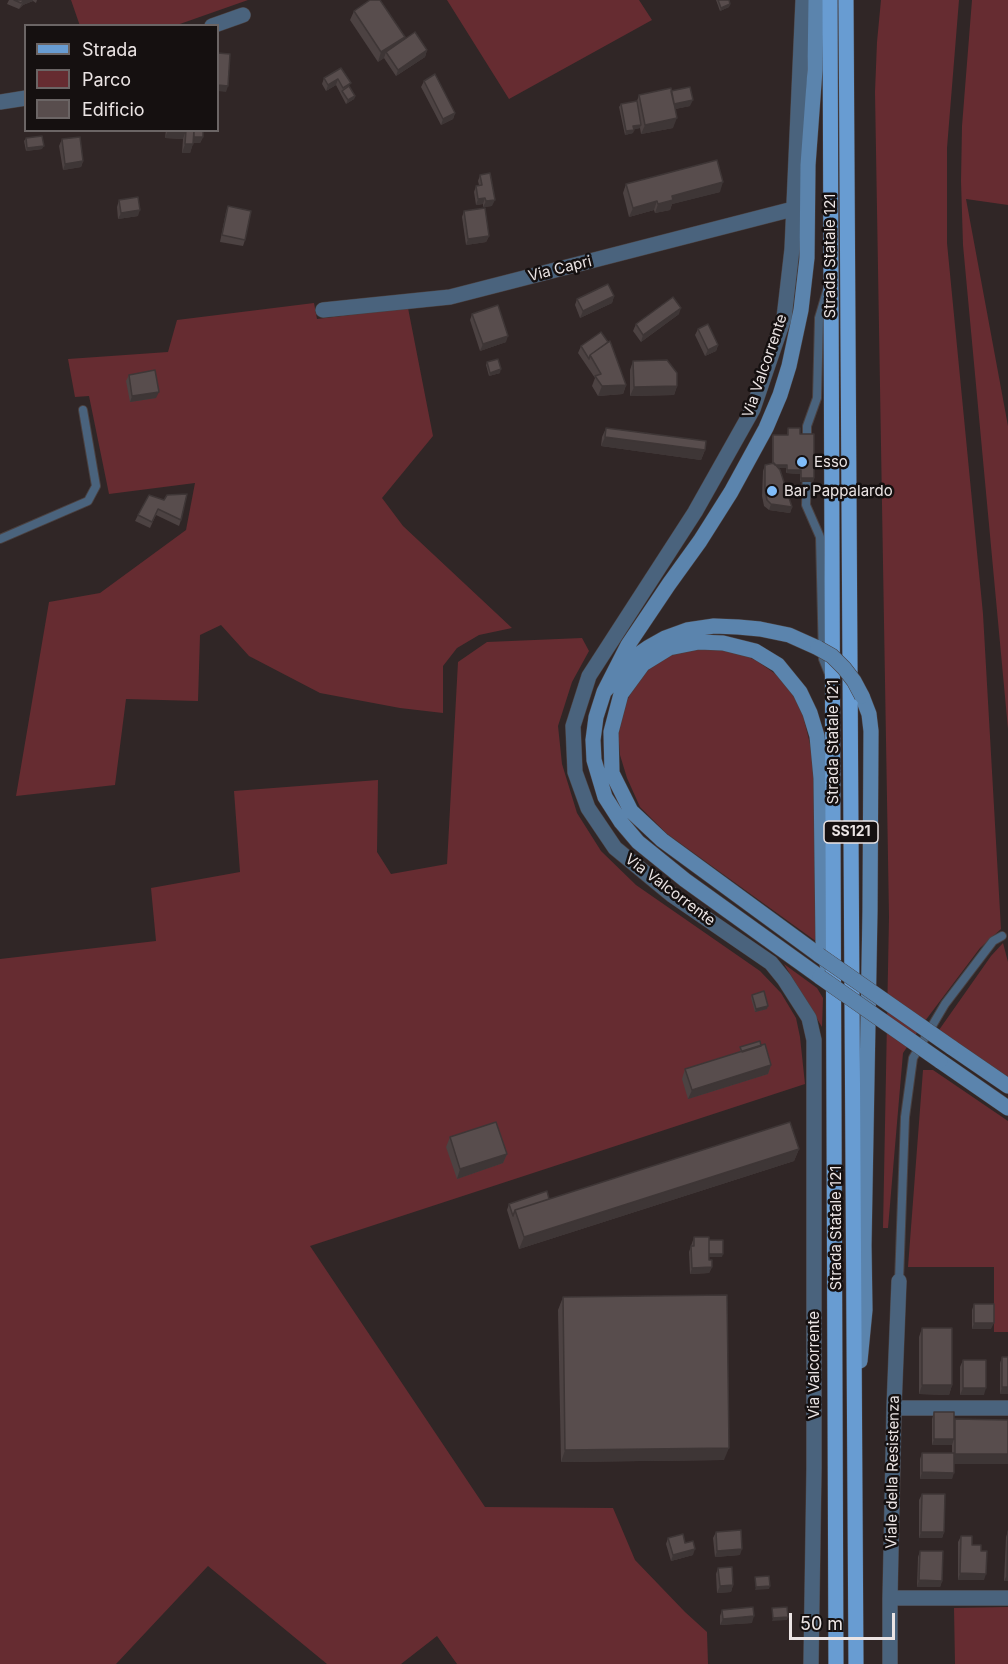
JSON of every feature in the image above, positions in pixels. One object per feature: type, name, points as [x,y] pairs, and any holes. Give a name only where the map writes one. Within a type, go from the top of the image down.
[{"type":"main road","points":[[816,0],[808,165],[807,258],[801,310],[786,375],[766,428],[731,492],[628,645],[604,692],[596,717],[593,740],[594,760],[605,797],[621,822],[638,842],[685,880],[1008,1108]]},
{"type":"main road","name":"Strada Statale 121","points":[[830,0],[836,1664]]},
{"type":"main road","name":"Strada Statale 121","points":[[846,0],[856,1664]]},
{"type":"main road","points":[[604,692],[649,646],[687,630],[714,627],[760,629],[789,635],[818,648],[844,668],[862,696],[871,731],[871,899],[865,1310],[855,1415]]},
{"type":"main road","points":[[833,1000],[823,941],[820,778],[817,736],[810,713],[800,692],[778,665],[755,651],[723,643],[699,642],[669,648],[643,664],[621,694],[611,732],[612,773],[631,811],[662,840],[819,955],[951,1047],[1008,1086]]},
{"type":"street","name":"Via Valcorrente","points":[[804,0],[792,249],[784,318],[753,409],[695,512],[589,676],[573,726],[573,745],[575,772],[588,808],[615,848],[672,895],[771,963],[809,1018],[814,1040],[814,1468],[811,1664]]},
{"type":"street","points":[[218,24],[243,15]]},
{"type":"street","points":[[0,102],[24,98]]},
{"type":"street","name":"Via Capri","points":[[323,310],[450,297],[794,209]]},
{"type":"street","name":"Viale della Resistenza","points":[[891,1664],[890,1598],[899,1281]]},
{"type":"street","points":[[894,1408],[1008,1408]]},
{"type":"street","points":[[890,1598],[1008,1598]]},
{"type":"lane","points":[[807,449],[807,426],[817,398],[819,318],[831,276]]},
{"type":"lane","points":[[0,539],[88,501],[96,486],[83,410]]},
{"type":"lane","points":[[807,460],[807,505],[820,537],[823,659],[832,681]]},
{"type":"lane","points":[[899,1281],[905,1118],[913,1058],[945,1004],[993,941],[1002,936]]},
{"type":"green space","points":[[71,0],[248,0],[180,24],[79,24]]},
{"type":"green space","points":[[447,0],[639,0],[652,20],[509,99]]},
{"type":"green space","points":[[881,0],[959,0],[947,148],[947,243],[983,614],[1001,929],[980,948],[903,1053],[888,1228],[883,1228],[889,917],[875,92]]},
{"type":"green space","points":[[972,0],[1008,0],[1008,205],[966,199],[1008,426],[1008,729],[963,245],[962,126]]},
{"type":"green space","points":[[314,303],[317,319],[408,308],[433,436],[382,498],[403,526],[512,628],[479,635],[457,648],[443,666],[443,713],[400,708],[320,693],[249,656],[221,625],[200,635],[198,701],[126,699],[115,785],[16,796],[49,602],[100,593],[186,530],[195,483],[109,494],[89,396],[75,397],[68,359],[168,352],[177,320]]},
{"type":"green space","points":[[582,638],[589,651],[572,682],[558,726],[562,764],[577,813],[601,851],[636,885],[760,971],[781,993],[796,1018],[805,1084],[310,1246],[485,1507],[613,1508],[635,1560],[707,1632],[708,1664],[457,1664],[437,1636],[401,1664],[327,1664],[208,1566],[116,1664],[0,1664],[0,959],[156,941],[151,888],[240,872],[234,791],[378,780],[377,852],[391,874],[447,864],[458,662],[487,642]]},
{"type":"green space","points":[[694,649],[718,649],[740,653],[757,661],[777,675],[794,696],[802,711],[814,774],[817,942],[666,833],[640,807],[627,778],[620,755],[618,730],[625,704],[637,682],[651,667],[673,653]]},
{"type":"green space","points":[[1003,943],[1008,962],[1008,1078],[939,1030],[991,956]]},
{"type":"green space","points":[[784,964],[817,988],[823,998],[822,1027]]},
{"type":"green space","points":[[923,1070],[933,1070],[1008,1121],[1008,1332],[994,1332],[994,1267],[908,1267]]},
{"type":"green space","points":[[1008,1607],[1008,1664],[955,1664],[954,1608]]},
{"type":"building","points":[[370,0],[380,0],[405,37],[381,52],[354,11]]},
{"type":"building","points":[[718,0],[729,0],[730,4],[721,8]]},
{"type":"building","points":[[415,32],[427,50],[398,70],[386,52]]},
{"type":"building","points":[[219,53],[230,54],[228,86],[219,85]]},
{"type":"building","points":[[341,68],[351,83],[343,88],[338,79],[328,85],[324,78]]},
{"type":"building","points":[[435,74],[455,113],[443,119],[424,81]]},
{"type":"building","points":[[349,86],[355,96],[348,100],[342,91]]},
{"type":"building","points":[[690,87],[693,100],[674,104],[671,91]]},
{"type":"building","points":[[671,88],[677,118],[645,125],[639,95]]},
{"type":"building","points":[[637,101],[641,125],[633,126],[634,130],[626,131],[621,104]]},
{"type":"building","points":[[186,132],[194,132],[193,144],[185,144]]},
{"type":"building","points":[[194,132],[203,132],[203,137],[194,137]]},
{"type":"building","points":[[42,136],[44,146],[27,148],[26,138]]},
{"type":"building","points":[[80,137],[83,161],[65,164],[62,139]]},
{"type":"building","points":[[717,160],[723,182],[672,196],[673,200],[658,204],[657,201],[633,208],[626,184]]},
{"type":"building","points":[[490,173],[495,200],[478,199],[476,186],[482,185],[480,175]]},
{"type":"building","points":[[138,197],[140,210],[121,213],[119,200]]},
{"type":"building","points":[[228,206],[251,211],[245,240],[222,235]]},
{"type":"building","points":[[485,208],[489,236],[468,239],[464,211]]},
{"type":"building","points":[[608,284],[614,296],[583,311],[577,299]]},
{"type":"building","points":[[673,297],[681,308],[643,335],[636,324]]},
{"type":"building","points":[[498,305],[508,336],[483,344],[472,314]]},
{"type":"building","points":[[708,324],[718,345],[708,350],[698,329]]},
{"type":"building","points":[[601,332],[608,342],[590,355],[589,359],[581,346]]},
{"type":"building","points":[[610,341],[626,385],[602,386],[595,376],[601,374],[590,355]]},
{"type":"building","points":[[498,359],[501,369],[490,373],[487,362]]},
{"type":"building","points":[[667,360],[677,373],[677,386],[634,387],[633,361]]},
{"type":"building","points":[[155,370],[159,392],[132,396],[129,375]]},
{"type":"building","points":[[606,428],[706,441],[705,450],[605,437]]},
{"type":"building","points":[[788,428],[800,428],[800,434],[814,434],[814,478],[801,478],[801,470],[787,470],[787,465],[773,463],[773,435],[788,435]]},
{"type":"building","name":"Bar Pappalardo","points":[[774,463],[780,470],[792,507],[771,504],[767,500],[765,465]]},
{"type":"building","points":[[187,494],[181,520],[158,509],[152,522],[138,515],[149,495],[164,500],[167,495]]},
{"type":"building","points":[[764,991],[768,1006],[756,1009],[752,995]]},
{"type":"building","points":[[760,1041],[761,1046],[742,1052],[740,1047]]},
{"type":"building","points":[[765,1044],[771,1065],[692,1090],[685,1069]]},
{"type":"building","points":[[496,1122],[507,1154],[460,1169],[450,1137]]},
{"type":"building","points":[[790,1122],[799,1149],[524,1237],[515,1210]]},
{"type":"building","points":[[547,1191],[549,1199],[515,1210],[513,1216],[509,1204]]},
{"type":"building","points":[[694,1237],[709,1237],[709,1260],[712,1260],[712,1267],[692,1268],[691,1246],[694,1246]]},
{"type":"building","points":[[709,1240],[723,1240],[723,1254],[709,1254]]},
{"type":"building","points":[[727,1295],[729,1448],[565,1450],[563,1297]]},
{"type":"building","points":[[974,1304],[994,1304],[994,1323],[974,1323]]},
{"type":"building","points":[[922,1328],[952,1328],[952,1385],[922,1385]]},
{"type":"building","points":[[1002,1357],[1008,1357],[1008,1387],[1002,1387]]},
{"type":"building","points":[[963,1360],[986,1360],[986,1388],[963,1388]]},
{"type":"building","points":[[934,1412],[954,1412],[954,1439],[934,1439]]},
{"type":"building","points":[[955,1419],[1008,1420],[1008,1454],[955,1454]]},
{"type":"building","points":[[922,1453],[954,1453],[954,1473],[922,1472]]},
{"type":"building","points":[[922,1494],[945,1494],[944,1532],[921,1532]]},
{"type":"building","points":[[741,1530],[742,1549],[717,1551],[716,1532]]},
{"type":"building","points":[[683,1534],[685,1543],[693,1541],[695,1549],[673,1555],[668,1538]]},
{"type":"building","points":[[961,1536],[972,1536],[972,1545],[981,1545],[981,1551],[987,1551],[986,1574],[960,1573]]},
{"type":"building","points":[[920,1551],[943,1551],[942,1581],[919,1580]]},
{"type":"building","points":[[732,1567],[733,1585],[720,1586],[718,1568]]},
{"type":"building","points":[[769,1576],[770,1586],[756,1587],[755,1577]]},
{"type":"building","points":[[753,1607],[754,1616],[723,1619],[722,1610]]},
{"type":"building","points":[[787,1607],[788,1617],[773,1618],[772,1608]]},
{"type":"place","name":"Esso","points":[[802,462]]},
{"type":"place","name":"Bar Pappalardo","points":[[772,491]]}]
